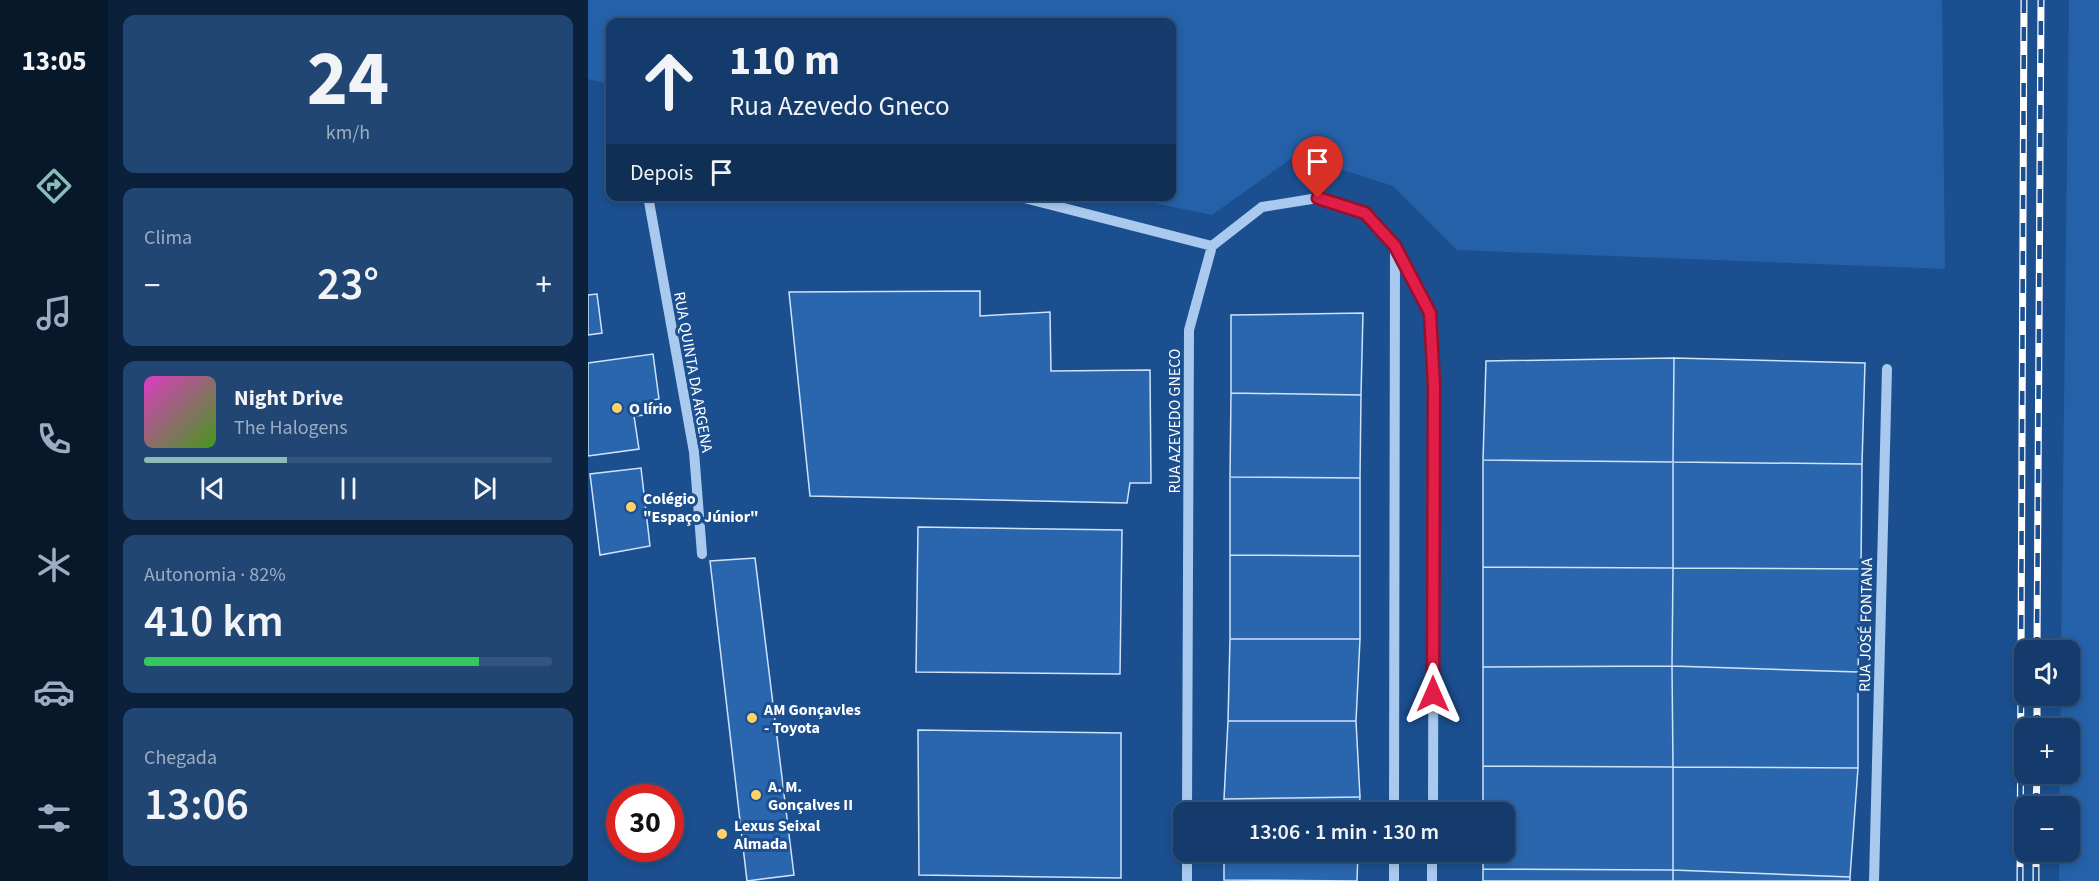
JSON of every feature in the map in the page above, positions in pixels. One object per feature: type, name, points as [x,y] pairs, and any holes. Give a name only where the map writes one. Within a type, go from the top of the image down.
[{"type":"street","points":[[1036,201],[1212,246],[1262,207],[1318,198],[1365,213],[1395,246],[1430,313],[1434,386],[1433,802]]},
{"type":"street","name":"RUA QUINTA DA ARGENA","points":[[649,201],[694,452],[702,554]]},
{"type":"street","name":"RUA AZEVEDO GNECO","points":[[1187,802],[1189,330],[1212,246]]},
{"type":"street","points":[[1394,802],[1395,246]]},
{"type":"street","name":"RUA JOSÉ FONTANA","points":[[1874,881],[1887,369]]},
{"type":"street","points":[[1187,862],[1187,881]]},
{"type":"street","points":[[1394,862],[1394,881]]},
{"type":"street","points":[[1432,862],[1432,881]]},
{"type":"shaded area","points":[[588,0],[1942,0],[1945,269],[1457,250],[1393,186],[1296,155],[1212,215],[1144,201],[1176,201],[1176,18],[606,18],[606,83],[588,79]]},
{"type":"shaded area","points":[[2069,0],[2099,0],[2099,881],[2059,881],[2059,862],[2080,862],[2080,796],[2059,796],[2060,784],[2080,784],[2080,718],[2060,718],[2061,706],[2080,706],[2080,640],[2061,640]]},
{"type":"building","points":[[980,291],[980,316],[1050,312],[1051,371],[1150,370],[1151,483],[1130,483],[1127,503],[810,496],[789,292]]},
{"type":"building","points":[[597,294],[602,333],[588,335],[588,295]]},
{"type":"building","points":[[1363,313],[1361,395],[1231,393],[1231,315]]},
{"type":"building","name":"O lírio","points":[[653,354],[659,399],[647,401],[645,415],[634,416],[639,449],[588,456],[588,363]]},
{"type":"building","points":[[1674,358],[1865,363],[1862,464],[1673,462]]},
{"type":"building","points":[[1674,358],[1673,462],[1483,460],[1486,361]]},
{"type":"building","points":[[1231,393],[1361,395],[1360,478],[1230,477]]},
{"type":"building","points":[[1483,460],[1673,462],[1673,568],[1483,567]]},
{"type":"building","points":[[1673,462],[1862,464],[1861,569],[1673,568]]},
{"type":"building","points":[[641,468],[650,546],[600,555],[590,474]]},
{"type":"building","points":[[1230,477],[1360,478],[1360,556],[1230,555]]},
{"type":"building","points":[[918,527],[1122,530],[1120,674],[916,672]]},
{"type":"building","points":[[1230,555],[1360,556],[1360,639],[1230,639]]},
{"type":"building","name":"AM Gonçavles - Toyota","points":[[755,558],[794,875],[747,881],[710,561]]},
{"type":"building","points":[[1483,567],[1673,568],[1672,666],[1483,667]]},
{"type":"building","points":[[1673,568],[1861,569],[1858,672],[1672,666]]},
{"type":"building","points":[[1230,639],[1360,639],[1356,721],[1228,721]]},
{"type":"building","points":[[1672,666],[1858,672],[1858,768],[1673,767]]},
{"type":"building","points":[[1672,666],[1673,767],[1483,766],[1483,667]]},
{"type":"building","points":[[1228,721],[1356,721],[1360,797],[1224,799]]},
{"type":"building","points":[[918,730],[1121,733],[1121,878],[919,875]]},
{"type":"building","points":[[1483,766],[1673,767],[1673,870],[1483,869],[1483,862],[1515,862],[1515,802],[1483,802]]},
{"type":"building","points":[[1673,767],[1858,768],[1850,877],[1673,870]]},
{"type":"building","points":[[1360,797],[1360,802],[1224,802],[1224,799]]},
{"type":"building","points":[[1224,862],[1358,862],[1357,881],[1224,880]]},
{"type":"building","points":[[1483,869],[1673,870],[1673,881],[1483,881]]},
{"type":"building","points":[[1673,870],[1850,877],[1850,881],[1673,881]]},
{"type":"railway","points":[[2020,881],[2024,0]]},
{"type":"railway","points":[[2037,640],[2041,0]]},
{"type":"railway","points":[[2037,706],[2037,718]]},
{"type":"railway","points":[[2036,796],[2037,784]]},
{"type":"railway","points":[[2036,862],[2036,881]]},
{"type":"place","name":"O lírio","points":[[617,408]]},
{"type":"place","name":"Colégio \"Espaço Júnior\"","points":[[631,507]]},
{"type":"place","name":"AM Gonçavles - Toyota","points":[[752,718]]},
{"type":"place","name":"A. M. Gonçalves II","points":[[756,795]]},
{"type":"place","name":"Lexus Seixal Almada","points":[[722,834]]},
{"type":"route","points":[[1318,198],[1365,213],[1395,246],[1430,313],[1434,386],[1433,694]]}]
